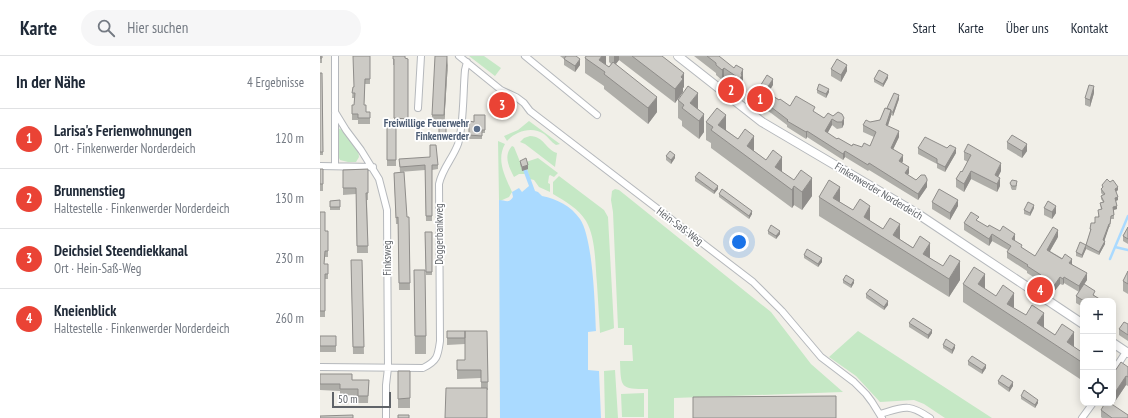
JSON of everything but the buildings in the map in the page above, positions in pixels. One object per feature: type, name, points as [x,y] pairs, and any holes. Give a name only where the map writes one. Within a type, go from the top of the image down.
[{"type":"street","points":[[335,56],[335,166]]},
{"type":"street","points":[[418,108],[421,56]]},
{"type":"street","name":"Hein-Saß-Weg","points":[[459,56],[501,90],[524,103],[530,111],[753,282],[782,311],[821,357],[854,382],[866,394],[881,416]]},
{"type":"street","points":[[525,56],[597,114]]},
{"type":"street","name":"Finkenwerder Norderdeich","points":[[678,56],[768,126],[918,214],[1080,322]]},
{"type":"street","name":"Doggerbankweg","points":[[388,368],[423,368],[431,364],[437,357],[440,341],[439,184],[441,176],[458,145],[461,129],[465,70],[467,62]]},
{"type":"street","name":"Finksweg","points":[[335,112],[379,179],[387,210],[388,368],[386,385],[386,418]]},
{"type":"street","points":[[320,166],[372,167]]},
{"type":"street","points":[[1114,370],[1127,352],[1116,345]]},
{"type":"street","points":[[320,367],[388,368]]},
{"type":"street","points":[[1082,418],[1090,406]]},
{"type":"street","points":[[881,416],[905,407],[918,410],[930,418]]},
{"type":"green space","points":[[469,56],[484,56],[501,68],[495,76]]},
{"type":"green space","points":[[529,121],[560,144],[556,145],[544,134],[534,130],[519,132],[507,141],[504,136],[518,130]]},
{"type":"green space","points":[[338,128],[342,130],[358,150],[359,157],[356,162],[340,160],[338,156]]},
{"type":"green space","points":[[530,136],[539,139],[557,153],[555,167],[525,144],[520,142],[524,138]]},
{"type":"green space","points":[[498,141],[505,144],[502,150],[501,162],[504,174],[512,192],[509,197],[500,201],[499,200]]},
{"type":"green space","points":[[512,146],[514,147],[525,174],[519,174],[514,177],[507,158],[509,150]]},
{"type":"green space","points":[[538,158],[558,173],[554,177],[549,176],[548,183],[550,184],[550,192],[539,187],[534,180],[530,179],[526,162]]},
{"type":"green space","points":[[559,176],[604,210],[608,217],[614,328],[600,333],[592,235],[586,221],[580,213],[553,194],[553,182]]},
{"type":"green space","points":[[615,189],[619,190],[771,312],[811,364],[843,392],[674,398],[674,418],[648,418],[648,389],[627,387],[622,382],[621,377],[620,361],[633,361],[632,345],[624,345],[624,328],[618,328],[613,212],[611,200],[612,191]]},
{"type":"green space","points":[[858,331],[992,418],[945,418],[924,404],[914,400],[880,402],[856,376],[829,357]]},
{"type":"green space","points":[[615,370],[618,418],[605,418],[604,371]]},
{"type":"green space","points":[[644,393],[644,417],[622,417],[621,394]]},
{"type":"water","points":[[527,169],[535,191],[542,196],[558,201],[576,214],[584,228],[588,241],[591,256],[596,331],[588,332],[588,370],[599,371],[601,418],[500,418],[499,200],[510,200],[513,197],[512,192],[519,188],[522,192],[529,186],[523,170]]},
{"type":"waterway","points":[[1110,259],[1128,216]]},
{"type":"waterway","points":[[1115,247],[1128,250]]},
{"type":"place","name":"Brunnenstieg","points":[[731,90]]},
{"type":"place","name":"Larisa's Ferienwohnungen","points":[[760,99]]},
{"type":"place","name":"Deichsiel Steendiekkanal","points":[[502,105]]},
{"type":"place","name":"Freiwillige Feuerwehr Finkenwerder","points":[[477,129]]},
{"type":"place","name":"Kneienblick","points":[[1040,290]]}]
